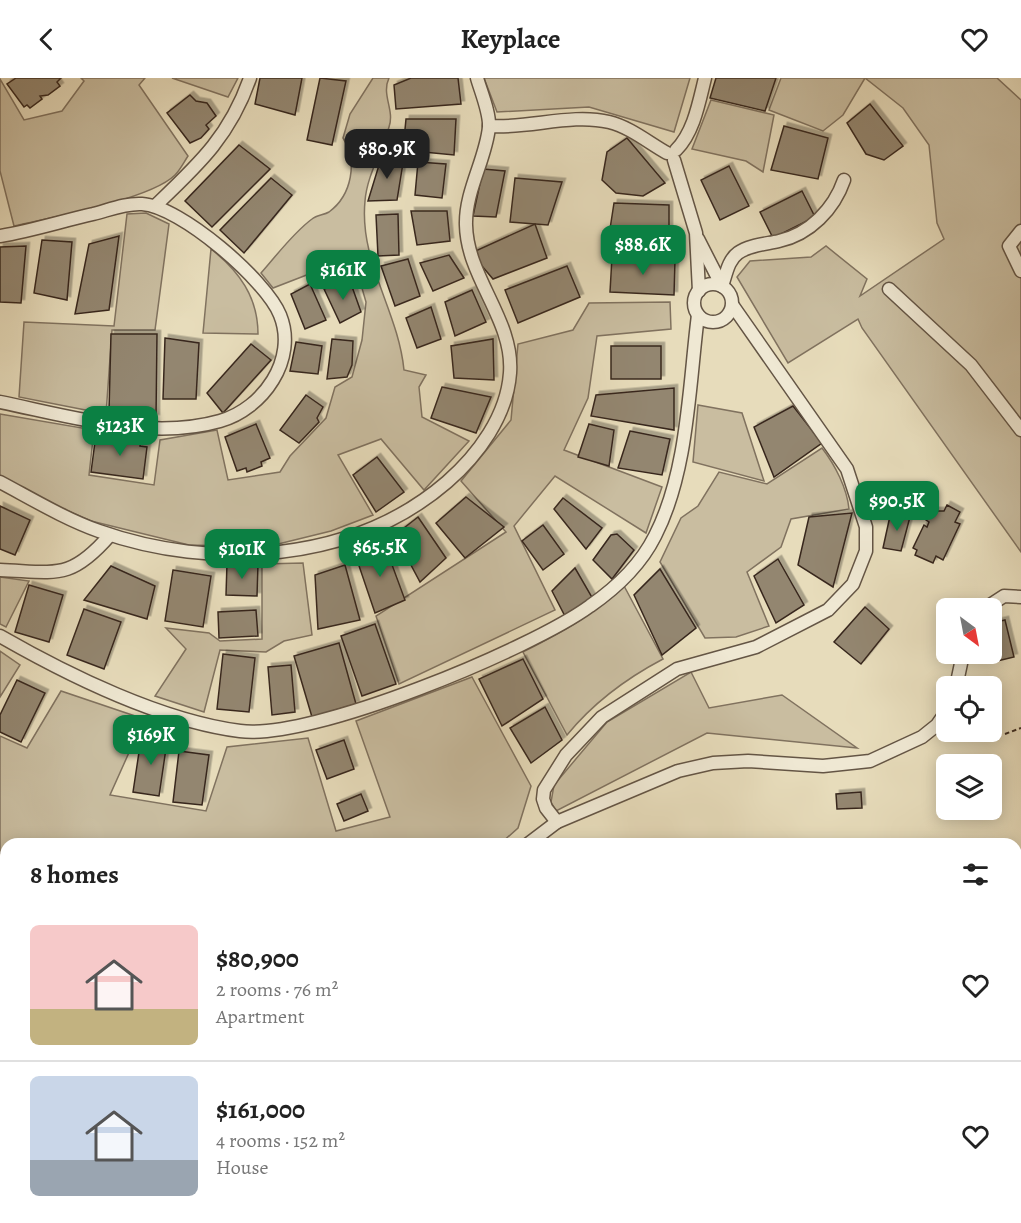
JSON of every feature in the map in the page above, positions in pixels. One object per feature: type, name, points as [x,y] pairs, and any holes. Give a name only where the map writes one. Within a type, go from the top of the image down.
[{"type":"street","points":[[154,206],[201,162],[220,139],[233,120],[250,78]]},
{"type":"street","points":[[0,482],[78,522],[110,535],[175,550],[212,553],[266,554],[305,549],[350,536],[399,516],[436,491],[470,460],[484,442],[497,418],[510,374],[506,336],[469,249],[466,224],[471,191],[489,126],[477,78]]},
{"type":"street","points":[[672,154],[682,144],[696,113],[705,78]]},
{"type":"street","points":[[489,126],[532,126],[579,120],[610,122],[672,154],[696,233],[722,286],[730,294],[733,306],[847,469],[866,527],[866,551],[853,584],[828,610],[756,647],[677,669],[602,717],[567,755],[544,790],[543,799],[546,808],[557,822]]},
{"type":"street","points":[[722,286],[730,263],[738,253],[782,240],[811,226],[837,200],[844,180]]},
{"type":"street","points":[[0,236],[128,205],[154,206],[181,219],[209,240],[259,285],[276,306],[285,330],[283,359],[269,386],[253,404],[233,417],[202,425],[181,427],[108,423],[0,402]]},
{"type":"street","points":[[1021,231],[1009,246],[1021,272]]},
{"type":"street","points":[[0,636],[59,668],[136,701],[198,722],[242,732],[279,730],[317,723],[396,696],[507,650],[571,619],[590,607],[632,570],[655,537],[670,497],[681,453],[698,315],[694,303],[699,291],[696,233]]},
{"type":"street","points":[[699,291],[710,284],[722,286]]},
{"type":"street","points":[[889,289],[971,365],[1021,430]]},
{"type":"street","points":[[698,315],[703,320],[715,322],[727,317],[733,306]]},
{"type":"street","points":[[0,570],[49,572],[74,568],[93,554],[110,535]]},
{"type":"street","points":[[1001,598],[1004,596],[1021,597]]},
{"type":"street","points":[[536,838],[557,822],[678,771],[705,764],[748,761],[823,766],[870,761],[922,736],[936,726]]},
{"type":"path","points":[[1005,734],[1021,728]]},
{"type":"shaded area","points":[[81,78],[145,78],[139,85],[188,156],[175,175],[163,184],[145,192],[74,213],[14,226],[0,171],[0,79],[24,120],[62,111],[84,81]]},
{"type":"shaded area","points":[[172,78],[238,78],[228,97]]},
{"type":"shaded area","points":[[373,78],[389,78],[386,90],[390,121],[366,191],[365,223],[373,265],[395,327],[404,370],[426,375],[419,387],[422,417],[469,441],[424,490],[381,439],[338,455],[373,515],[331,531],[266,547],[189,545],[91,521],[39,498],[0,476],[0,414],[94,430],[89,475],[154,485],[160,440],[217,430],[228,480],[280,472],[290,456],[326,418],[335,387],[352,377],[362,340],[366,302],[353,257],[273,288],[261,273],[298,231],[314,218],[329,212],[343,196],[351,167],[348,147],[343,138],[350,114]]},
{"type":"shaded area","points":[[484,78],[690,78],[674,132],[589,107],[497,112]]},
{"type":"shaded area","points":[[781,78],[865,78],[843,115],[823,131],[769,110]]},
{"type":"shaded area","points":[[865,78],[997,78],[1021,100],[1021,552],[862,328],[858,319],[788,363],[737,277],[750,261],[811,257],[826,246],[867,279],[860,296],[944,239],[937,223],[929,145],[903,108]]},
{"type":"shaded area","points":[[711,100],[774,115],[763,172],[746,161],[692,149]]},
{"type":"shaded area","points":[[146,213],[169,224],[155,330],[112,330],[106,414],[19,397],[24,322],[114,326],[127,214]]},
{"type":"shaded area","points":[[211,249],[230,266],[245,286],[255,308],[258,334],[203,333]]},
{"type":"shaded area","points":[[670,302],[671,329],[597,336],[588,398],[564,450],[662,487],[646,533],[555,476],[514,526],[555,610],[399,684],[376,616],[506,532],[461,481],[511,420],[518,344],[573,330],[589,303]]},
{"type":"shaded area","points":[[698,405],[742,413],[764,481],[693,462]]},
{"type":"shaded area","points":[[822,448],[840,477],[849,509],[791,519],[781,547],[747,572],[769,626],[736,637],[705,638],[660,562],[681,518],[698,506],[719,472],[767,484]]},
{"type":"shaded area","points":[[303,563],[312,635],[284,641],[266,652],[220,650],[204,712],[155,696],[186,649],[166,628],[209,633],[220,641],[262,639],[262,564]]},
{"type":"shaded area","points":[[0,577],[29,581],[6,627],[0,624]]},
{"type":"shaded area","points":[[623,584],[663,659],[611,692],[567,735],[523,652],[576,623]]},
{"type":"shaded area","points":[[0,651],[20,665],[0,697]]},
{"type":"shaded area","points":[[691,672],[709,708],[782,695],[857,748],[707,733],[556,811],[551,802],[554,785],[607,722]]},
{"type":"shaded area","points":[[472,677],[531,786],[518,828],[507,838],[0,838],[0,736],[27,748],[61,691],[144,719],[110,795],[206,811],[227,747],[308,738],[336,831],[390,817],[356,721]]},
{"type":"building","points":[[16,78],[61,78],[57,82],[60,86],[48,95],[40,96],[42,99],[30,108],[27,105],[24,107],[7,84]]},
{"type":"building","points":[[260,78],[302,78],[295,115],[255,104]]},
{"type":"building","points":[[320,78],[346,81],[332,145],[307,140]]},
{"type":"building","points":[[411,78],[458,78],[461,104],[396,109],[394,85]]},
{"type":"building","points":[[716,78],[776,78],[765,111],[710,98]]},
{"type":"building","points":[[190,95],[196,101],[207,103],[216,116],[206,125],[209,129],[201,138],[190,143],[167,113]]},
{"type":"building","points":[[870,104],[903,146],[884,160],[866,154],[847,123]]},
{"type":"building","points":[[406,119],[456,119],[454,155],[403,150]]},
{"type":"building","points":[[784,126],[828,138],[818,179],[771,170]]},
{"type":"building","points":[[627,138],[665,183],[643,196],[616,193],[602,180],[607,152]]},
{"type":"building","points":[[239,145],[270,169],[212,227],[185,201]]},
{"type":"building","points":[[383,152],[403,163],[397,200],[368,201]]},
{"type":"building","points":[[418,162],[446,164],[442,198],[415,195]]},
{"type":"building","points":[[729,166],[749,206],[720,220],[701,180]]},
{"type":"building","points":[[483,169],[505,171],[496,217],[473,216]]},
{"type":"building","points":[[271,178],[292,195],[244,253],[220,230]]},
{"type":"building","points":[[515,178],[562,182],[548,225],[510,222]]},
{"type":"building","points":[[802,191],[815,217],[773,238],[760,212]]},
{"type":"building","points":[[614,203],[669,205],[669,244],[608,242]]},
{"type":"building","points":[[411,211],[447,211],[450,241],[417,245]]},
{"type":"building","points":[[398,214],[399,255],[378,256],[376,215]]},
{"type":"building","points":[[535,224],[547,258],[493,279],[471,253]]},
{"type":"building","points":[[119,236],[109,310],[75,314],[89,244]]},
{"type":"building","points":[[42,240],[72,242],[67,300],[34,293]]},
{"type":"building","points":[[26,246],[21,303],[0,302],[0,247]]},
{"type":"building","points":[[449,255],[464,278],[433,291],[420,263]]},
{"type":"building","points":[[612,257],[675,260],[674,295],[610,292]]},
{"type":"building","points":[[408,259],[420,296],[395,306],[381,266]]},
{"type":"building","points":[[567,266],[580,297],[518,323],[505,290]]},
{"type":"building","points":[[350,281],[361,312],[340,323],[324,289]]},
{"type":"building","points":[[310,284],[326,320],[305,329],[291,294]]},
{"type":"building","points":[[472,290],[486,322],[455,336],[445,302]]},
{"type":"building","points":[[431,307],[441,339],[417,348],[406,318]]},
{"type":"building","points":[[111,334],[157,334],[156,418],[109,411]]},
{"type":"building","points":[[165,338],[199,343],[196,399],[163,399]]},
{"type":"building","points":[[332,339],[353,341],[352,365],[347,377],[327,379]]},
{"type":"building","points":[[493,339],[494,380],[454,378],[451,346]]},
{"type":"building","points":[[296,342],[322,346],[318,374],[290,371]]},
{"type":"building","points":[[251,344],[271,360],[223,413],[207,393]]},
{"type":"building","points":[[611,346],[661,346],[661,379],[611,379]]},
{"type":"building","points":[[442,387],[491,397],[476,433],[431,418]]},
{"type":"building","points":[[674,388],[674,430],[591,416],[596,395]]},
{"type":"building","points":[[306,395],[323,407],[317,418],[319,422],[299,443],[280,430]]},
{"type":"building","points":[[793,406],[822,443],[774,477],[754,427]]},
{"type":"building","points":[[256,424],[270,458],[261,462],[262,466],[247,472],[246,468],[237,471],[225,437]]},
{"type":"building","points":[[589,424],[614,430],[609,466],[578,457]]},
{"type":"building","points":[[630,431],[670,439],[662,475],[618,468]]},
{"type":"building","points":[[101,434],[141,438],[140,446],[147,447],[143,479],[91,472],[95,442],[100,443]]},
{"type":"building","points":[[377,457],[404,492],[376,512],[353,475]]},
{"type":"building","points":[[466,497],[504,527],[465,558],[436,523]]},
{"type":"building","points":[[563,498],[602,528],[586,549],[554,509]]},
{"type":"building","points":[[947,505],[960,512],[955,522],[960,524],[943,560],[936,556],[933,563],[915,555],[917,550],[913,548],[924,525],[927,527],[929,522],[926,520],[930,511],[944,511]]},
{"type":"building","points":[[0,506],[30,520],[15,555],[0,549]]},
{"type":"building","points":[[852,513],[833,587],[798,565],[809,517]]},
{"type":"building","points":[[911,513],[901,551],[883,548],[890,516]]},
{"type":"building","points":[[418,517],[446,558],[420,582],[395,535]]},
{"type":"building","points":[[543,525],[564,554],[543,570],[522,541]]},
{"type":"building","points":[[617,534],[634,550],[612,579],[593,560],[611,535]]},
{"type":"building","points":[[384,543],[405,600],[375,613],[355,554]]},
{"type":"building","points":[[778,559],[804,605],[776,623],[754,576]]},
{"type":"building","points":[[227,563],[258,564],[257,596],[226,595]]},
{"type":"building","points":[[345,565],[360,620],[318,629],[315,575]]},
{"type":"building","points":[[111,566],[155,586],[147,619],[84,600]]},
{"type":"building","points":[[575,568],[593,599],[567,620],[552,591]]},
{"type":"building","points":[[660,569],[696,628],[662,655],[634,595]]},
{"type":"building","points":[[173,570],[211,576],[203,627],[165,621]]},
{"type":"building","points":[[29,585],[63,595],[49,642],[15,632]]},
{"type":"building","points":[[865,607],[889,629],[861,664],[834,642]]},
{"type":"building","points":[[84,609],[121,622],[104,669],[67,655]]},
{"type":"building","points":[[256,610],[258,636],[219,638],[218,612]]},
{"type":"building","points":[[1005,620],[1014,657],[1002,660],[1002,621]]},
{"type":"building","points":[[375,624],[396,684],[362,696],[341,636]]},
{"type":"building","points":[[339,643],[356,704],[312,717],[294,656]]},
{"type":"building","points":[[223,654],[255,658],[249,712],[217,709]]},
{"type":"building","points":[[523,659],[543,699],[502,726],[479,679]]},
{"type":"building","points":[[291,665],[295,712],[272,715],[268,667]]},
{"type":"building","points":[[17,680],[45,693],[21,742],[0,732],[0,715]]},
{"type":"building","points":[[545,707],[562,740],[531,763],[510,728]]},
{"type":"building","points":[[168,735],[159,796],[133,792],[141,739]]},
{"type":"building","points":[[344,740],[354,769],[327,779],[316,750]]},
{"type":"building","points":[[179,751],[209,755],[202,805],[173,802]]},
{"type":"building","points":[[861,792],[862,808],[837,809],[836,794]]},
{"type":"building","points":[[361,794],[368,811],[344,821],[337,804]]}]
